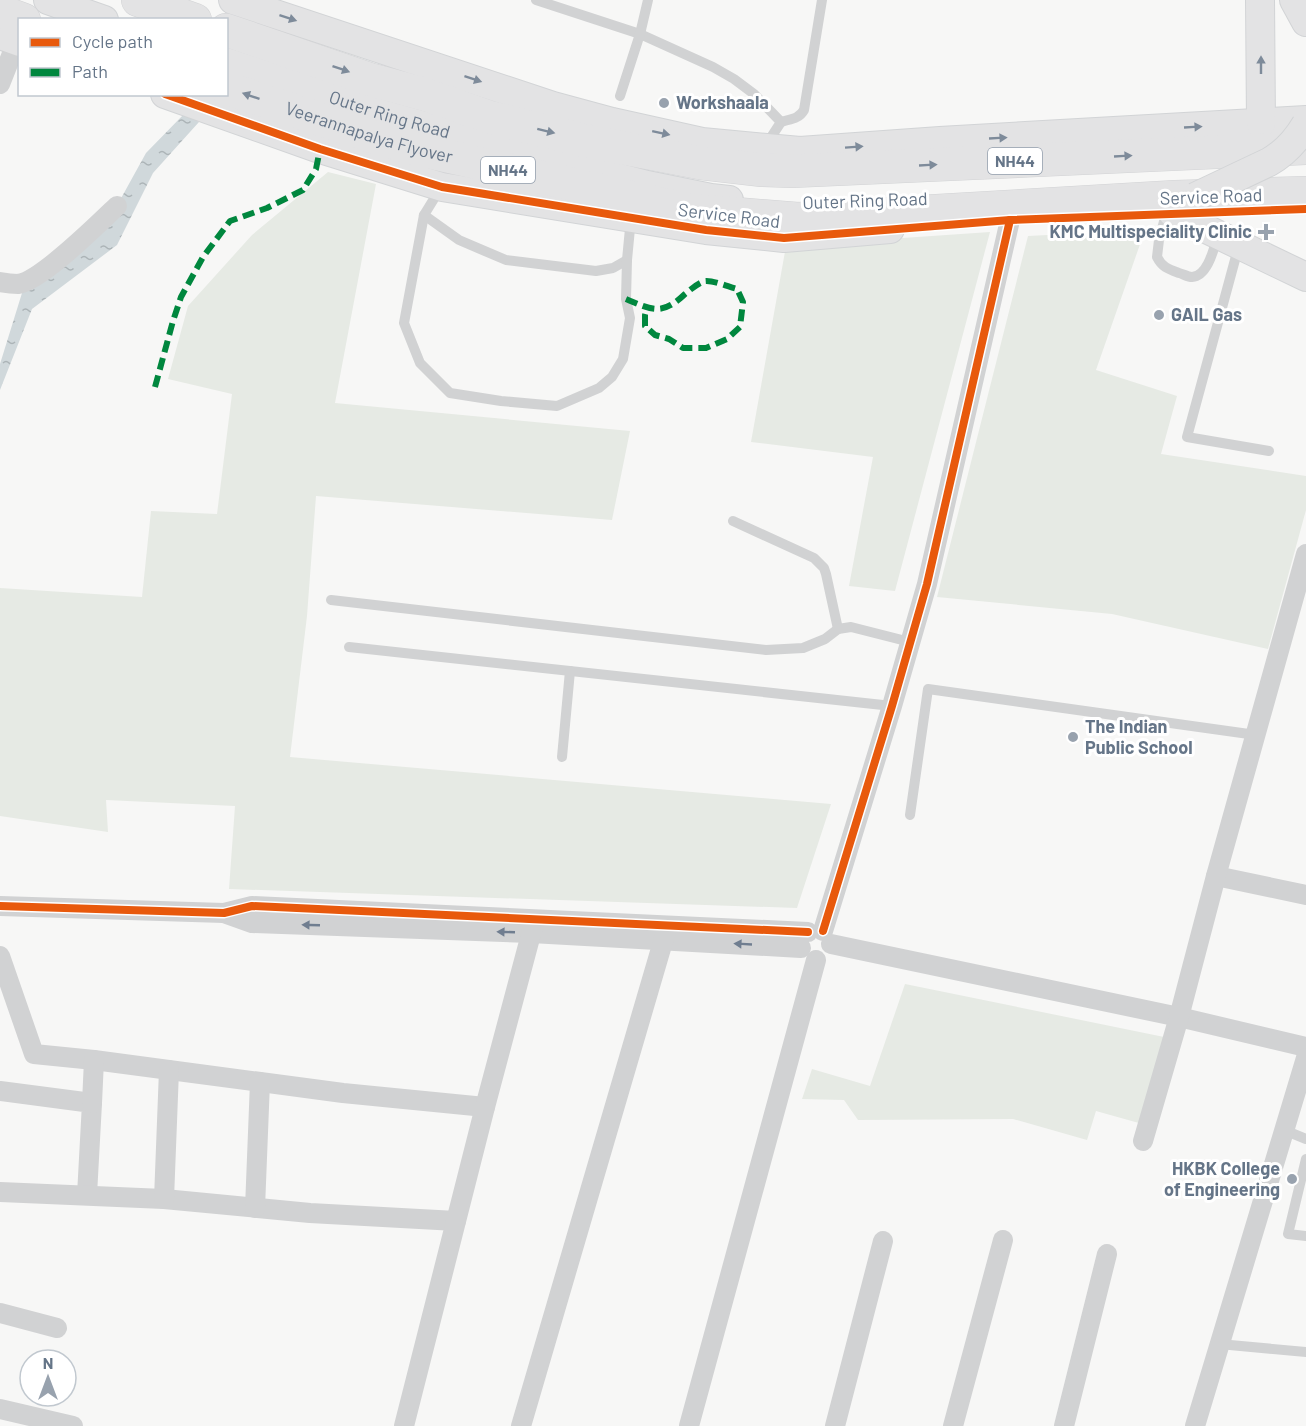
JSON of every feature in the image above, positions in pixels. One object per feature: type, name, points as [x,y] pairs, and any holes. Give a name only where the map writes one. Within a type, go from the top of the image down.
[{"type":"highway","points":[[138,0],[189,18]]},
{"type":"highway","points":[[0,11],[15,34]]},
{"type":"highway","name":"NH44","points":[[228,31],[372,80],[427,95],[482,128]]},
{"type":"highway","name":"Veerannapalya Flyover","points":[[228,88],[377,138],[420,150],[688,210],[798,219],[1178,208]]},
{"type":"highway","name":"Outer Ring Road","points":[[482,128],[594,142],[701,163],[723,165],[760,159],[792,171],[1306,148]]},
{"type":"highway","name":"NH44","points":[[1178,208],[1306,193]]},
{"type":"street","points":[[48,0],[98,18]]},
{"type":"street","points":[[233,0],[553,106],[702,142],[760,159],[800,151],[940,141],[1306,122],[1298,137],[1280,156],[1178,208]]},
{"type":"street","points":[[1260,0],[1261,123]]},
{"type":"street","points":[[1294,0],[1306,22]]},
{"type":"street","points":[[1303,0],[1306,15]]},
{"type":"street","points":[[0,84],[15,34]]},
{"type":"street","name":"Outer Ring Road","points":[[228,63],[372,110],[482,128],[647,185],[711,198],[749,202],[845,202],[1306,178]]},
{"type":"street","name":"Service Road","points":[[171,96],[320,149],[442,187],[705,230],[784,238],[1178,208],[1306,209]]},
{"type":"street","points":[[0,282],[20,284],[37,276],[73,247],[117,206]]},
{"type":"street","points":[[1178,208],[1228,240],[1306,277]]},
{"type":"street","points":[[689,1426],[816,943],[892,706],[930,572],[1010,220]]},
{"type":"street","points":[[1143,1142],[1306,554]]},
{"type":"street","points":[[1216,876],[1306,895]]},
{"type":"street","points":[[0,906],[224,913],[252,923],[533,926],[666,932],[816,943],[1179,1017],[1306,1047]]},
{"type":"street","points":[[404,1426],[533,926]]},
{"type":"street","points":[[521,1426],[666,932]]},
{"type":"street","points":[[0,956],[34,1054],[343,1093],[485,1107]]},
{"type":"street","points":[[1195,1426],[1306,1058]]},
{"type":"street","points":[[87,1195],[94,1060]]},
{"type":"street","points":[[164,1199],[169,1070]]},
{"type":"street","points":[[255,1208],[260,1082]]},
{"type":"street","points":[[0,1091],[92,1102]]},
{"type":"street","points":[[0,1192],[164,1199],[310,1213],[456,1221]]},
{"type":"street","points":[[953,1426],[1003,1240]]},
{"type":"street","points":[[835,1426],[883,1241]]},
{"type":"street","points":[[1064,1426],[1107,1254]]},
{"type":"street","points":[[0,1313],[57,1328]]},
{"type":"street","points":[[0,1409],[73,1426]]},
{"type":"lane","points":[[536,0],[567,5],[640,34],[713,67],[754,94],[781,122]]},
{"type":"lane","points":[[620,96],[640,34],[648,0]]},
{"type":"lane","points":[[760,159],[781,122],[796,118],[804,110],[822,0]]},
{"type":"lane","points":[[442,187],[424,215],[404,324],[420,363],[450,393],[556,406],[599,388],[612,377],[623,359],[630,318],[626,299],[631,217]]},
{"type":"lane","points":[[1178,208],[1159,240],[1156,257],[1165,268],[1195,277],[1202,273],[1209,261],[1228,240]]},
{"type":"lane","points":[[424,215],[459,240],[506,260],[596,271],[613,268],[627,260]]},
{"type":"lane","points":[[1228,240],[1186,437],[1269,451]]},
{"type":"lane","points":[[733,521],[814,558],[820,563],[826,574],[838,628]]},
{"type":"lane","points":[[331,600],[766,650],[803,648],[825,639],[838,628],[851,627],[910,642]]},
{"type":"lane","points":[[349,647],[892,706]]},
{"type":"lane","points":[[562,757],[570,671]]},
{"type":"lane","points":[[910,815],[928,689],[1256,735]]},
{"type":"lane","points":[[1284,1130],[1306,1139]]},
{"type":"lane","points":[[1306,1159],[1288,1234],[1306,1236]]},
{"type":"lane","points":[[1220,1344],[1306,1352]]},
{"type":"shaded area","points":[[328,172],[376,184],[335,403],[630,431],[612,520],[316,496],[307,616],[290,757],[831,804],[797,908],[229,889],[235,806],[106,800],[108,832],[0,816],[0,588],[142,597],[151,511],[217,514],[232,394],[168,379],[188,306],[252,235]]},
{"type":"shaded area","points":[[1145,230],[1096,370],[1177,396],[1161,454],[1306,476],[1306,510],[1268,649],[1112,614],[937,597],[1028,236]]},
{"type":"shaded area","points":[[990,232],[895,591],[849,586],[873,457],[751,442],[786,246]]},
{"type":"shaded area","points":[[905,984],[1169,1038],[1146,1125],[1096,1111],[1087,1140],[1013,1119],[858,1120],[844,1100],[802,1099],[812,1069],[870,1086]]},
{"type":"water","points":[[185,113],[199,122],[153,173],[117,245],[32,309],[0,390],[0,364],[22,293],[103,231],[146,153]]},
{"type":"marked path","points":[[155,387],[181,297],[203,257],[230,221],[267,208],[303,190],[316,169],[320,149]]},
{"type":"marked path","points":[[626,299],[650,308],[663,308],[670,306],[697,285],[708,281],[737,289],[743,302],[740,327],[727,339],[706,348],[683,348],[669,339],[655,335],[645,326],[647,308]]},
{"type":"cycle path","points":[[171,96],[320,149],[442,187],[706,230],[784,238],[1010,220],[1306,209]]},
{"type":"cycle path","points":[[823,931],[927,584],[1010,220]]},
{"type":"cycle path","points":[[0,906],[224,913],[252,906],[808,932]]},
{"type":"place","name":"Workshaala","points":[[664,103]]},
{"type":"place","name":"KMC Multispeciality Clinic","points":[[1266,232]]},
{"type":"place","name":"GAIL Gas","points":[[1159,315]]},
{"type":"place","name":"The Indian Public School","points":[[1073,737]]},
{"type":"place","name":"HKBK College of Engineering","points":[[1292,1179]]}]
